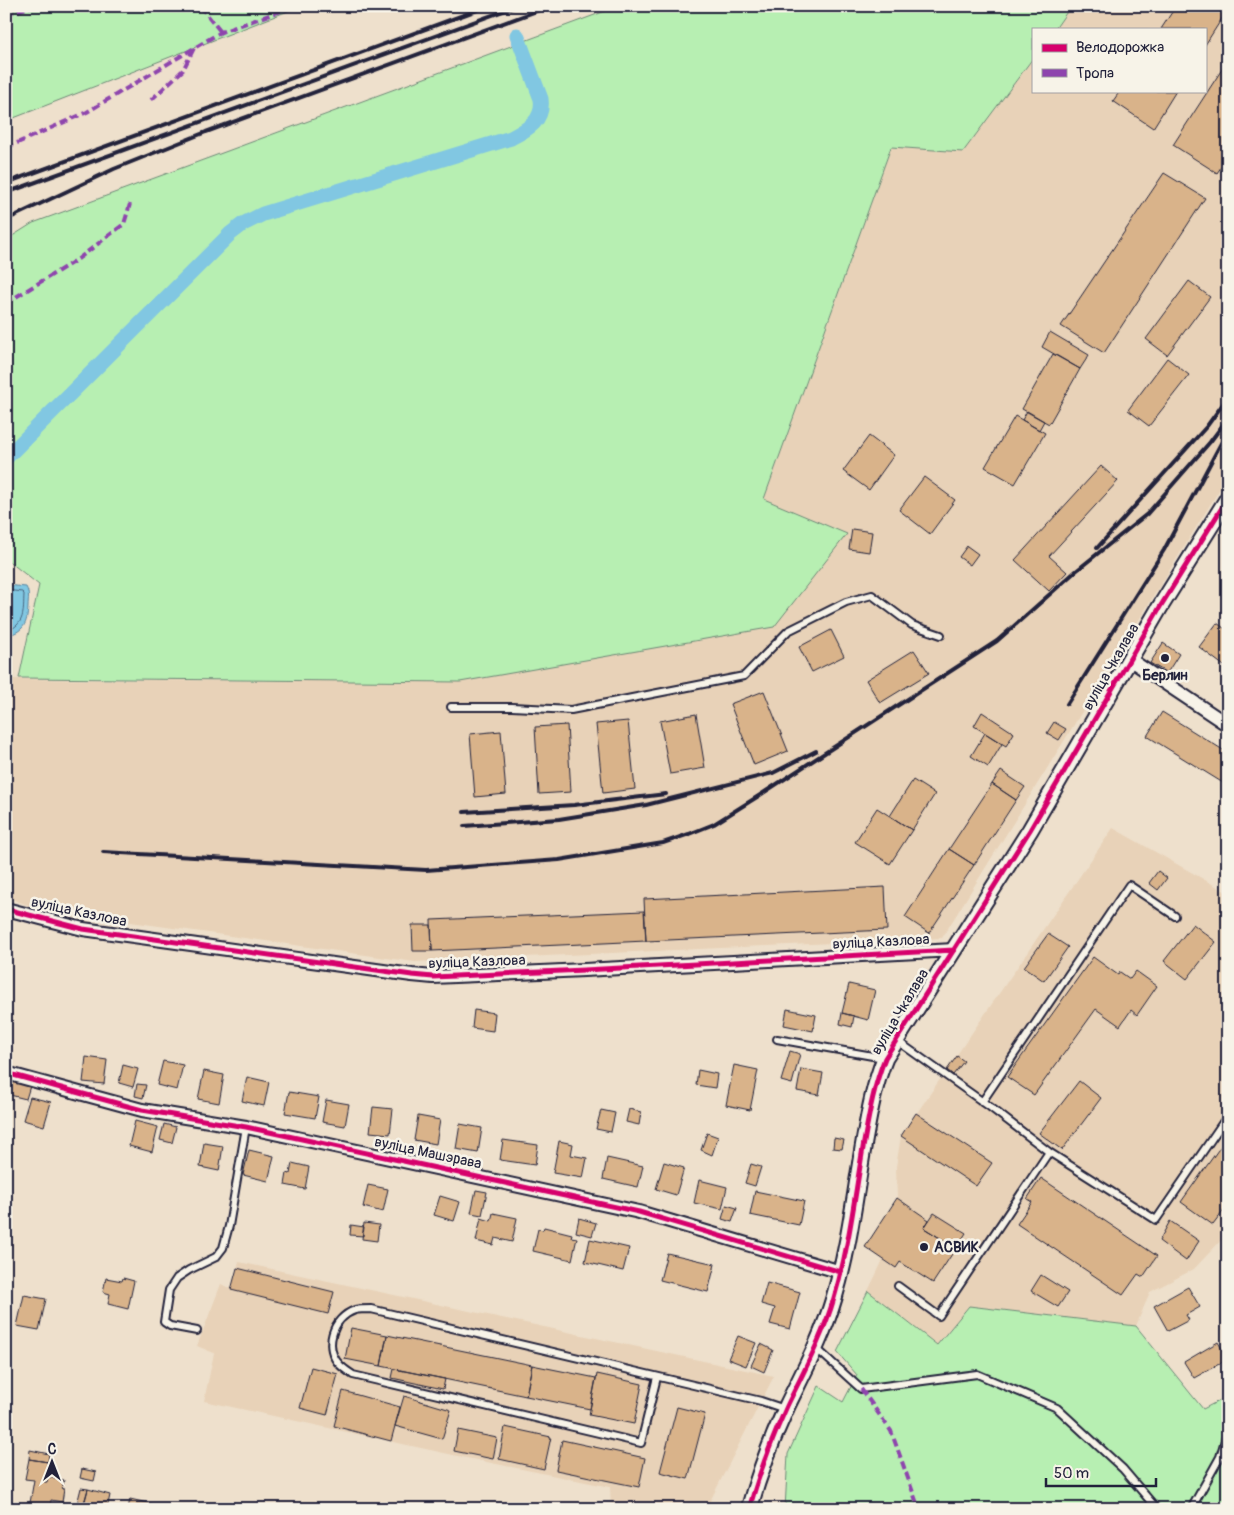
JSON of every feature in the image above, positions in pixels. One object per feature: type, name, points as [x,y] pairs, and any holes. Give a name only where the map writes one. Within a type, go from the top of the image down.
[{"type":"street","name":"вуліца Чкалава","points":[[749,1509],[786,1409],[827,1322],[840,1272],[866,1126],[874,1090],[885,1058],[1034,823],[1129,659],[1228,498]]},
{"type":"street","points":[[1129,659],[1228,725]]},
{"type":"street","name":"вуліца Казлова","points":[[6,909],[83,929],[433,977],[954,950]]},
{"type":"street","name":"вуліца Машэрава","points":[[6,1073],[142,1110],[246,1127],[639,1212],[840,1272]]},
{"type":"lane","points":[[451,707],[512,707],[571,710],[744,676],[788,631],[846,602],[872,595],[912,625],[941,635]]},
{"type":"lane","points":[[982,1102],[1129,885],[1175,916]]},
{"type":"lane","points":[[777,1039],[885,1058]]},
{"type":"lane","points":[[896,1040],[1049,1152],[1156,1220],[1228,1115]]},
{"type":"lane","points":[[197,1331],[170,1326],[164,1322],[169,1290],[177,1278],[216,1257],[223,1248],[229,1226],[246,1127]]},
{"type":"lane","points":[[898,1286],[939,1316],[1049,1152]]},
{"type":"lane","points":[[657,1376],[641,1443],[353,1375],[339,1365],[332,1352],[331,1337],[338,1321],[354,1310],[371,1308],[657,1376],[761,1401],[786,1409]]},
{"type":"lane","points":[[815,1347],[861,1389],[977,1374],[1057,1408],[1123,1469],[1157,1509]]},
{"type":"lane","points":[[1191,1509],[1220,1456],[1228,1430]]},
{"type":"shaded area","points":[[1071,6],[1228,6],[1228,476],[942,938],[415,962],[38,909],[6,897],[6,679],[460,682],[847,534],[764,499],[891,147],[963,152],[1032,59],[1032,92],[1206,92],[1206,28],[1056,28]]},
{"type":"shaded area","points":[[1113,828],[1228,893],[1228,1233],[1194,1269],[1150,1292],[1136,1326],[969,1306],[937,1345],[868,1291],[883,1260],[865,1247],[897,1198],[896,1167],[901,1136]]},
{"type":"shaded area","points":[[239,1262],[774,1376],[706,1509],[611,1509],[610,1487],[204,1401],[214,1353],[197,1346],[221,1284],[231,1289]]},
{"type":"green space","points":[[6,6],[67,9],[87,6],[301,6],[6,121]]},
{"type":"green space","points":[[619,6],[1071,6],[1056,28],[1032,28],[1032,59],[963,152],[891,147],[764,499],[847,534],[774,627],[460,682],[19,678],[39,585],[6,559],[6,240],[33,223]]},
{"type":"green space","points":[[868,1291],[937,1345],[969,1306],[1136,1326],[1203,1409],[1228,1396],[1228,1509],[785,1509],[788,1454],[819,1386],[843,1402],[857,1375],[837,1352]]},
{"type":"water","points":[[6,585],[26,587],[28,592],[28,613],[21,629],[6,636]]},
{"type":"building","points":[[1176,6],[1228,6],[1228,9],[1206,43],[1206,28],[1162,28]]},
{"type":"building","points":[[1228,60],[1228,157],[1217,173],[1173,145]]},
{"type":"building","points":[[1119,92],[1175,92],[1153,128],[1113,101]]},
{"type":"building","points":[[1164,173],[1205,198],[1104,353],[1061,326]]},
{"type":"building","points":[[1189,281],[1210,297],[1167,355],[1146,339]]},
{"type":"building","points":[[1050,332],[1089,355],[1080,369],[1042,347]]},
{"type":"building","points":[[1053,354],[1080,369],[1049,424],[1022,409]]},
{"type":"building","points":[[1167,358],[1189,375],[1149,426],[1128,410]]},
{"type":"building","points":[[1027,411],[1044,421],[1039,430],[1022,420]]},
{"type":"building","points":[[1015,416],[1045,433],[1015,484],[985,467]]},
{"type":"building","points":[[869,436],[894,455],[869,490],[843,471]]},
{"type":"building","points":[[1101,466],[1118,481],[1049,556],[1067,572],[1049,591],[1015,560]]},
{"type":"building","points":[[924,477],[955,500],[930,534],[899,510]]},
{"type":"building","points":[[852,529],[872,532],[869,552],[849,549]]},
{"type":"building","points":[[967,546],[978,554],[970,565],[959,557]]},
{"type":"building","points":[[1217,623],[1228,631],[1228,669],[1199,647]]},
{"type":"building","points":[[831,630],[844,656],[812,672],[799,647]]},
{"type":"building","name":"Берлин","points":[[1163,643],[1179,654],[1167,673],[1150,663]]},
{"type":"building","points":[[914,650],[929,673],[880,703],[866,680]]},
{"type":"building","points":[[764,691],[788,751],[754,765],[730,704]]},
{"type":"building","points":[[982,712],[1014,733],[1006,746],[974,726]]},
{"type":"building","points":[[1162,712],[1228,753],[1228,786],[1147,736]]},
{"type":"building","points":[[696,714],[705,768],[670,774],[660,721]]},
{"type":"building","points":[[628,721],[635,789],[603,793],[596,724]]},
{"type":"building","points":[[1054,722],[1066,729],[1059,740],[1047,733]]},
{"type":"building","points":[[567,725],[571,792],[539,794],[535,727]]},
{"type":"building","points":[[501,731],[506,794],[475,797],[470,734]]},
{"type":"building","points":[[985,733],[1002,744],[988,767],[971,756]]},
{"type":"building","points":[[1001,771],[1025,787],[1016,800],[992,784]]},
{"type":"building","points":[[913,780],[935,794],[912,830],[890,816]]},
{"type":"building","points":[[992,784],[1016,800],[974,865],[949,849]]},
{"type":"building","points":[[877,808],[912,830],[890,864],[855,842]]},
{"type":"building","points":[[949,849],[974,865],[929,933],[905,917]]},
{"type":"building","points":[[1158,871],[1167,878],[1158,890],[1149,883]]},
{"type":"building","points":[[885,887],[887,930],[646,941],[644,899]]},
{"type":"building","points":[[644,911],[646,941],[432,951],[431,920]]},
{"type":"building","points":[[1193,924],[1216,942],[1187,979],[1164,961]]},
{"type":"building","points":[[412,925],[431,925],[432,951],[413,951]]},
{"type":"building","points":[[1048,934],[1068,947],[1044,981],[1024,967]]},
{"type":"building","points":[[1093,957],[1118,975],[1120,972],[1130,979],[1136,971],[1157,986],[1137,1015],[1131,1010],[1120,1026],[1096,1009],[1034,1095],[1007,1077]]},
{"type":"building","points":[[849,984],[875,990],[868,1020],[842,1013]]},
{"type":"building","points":[[787,1009],[816,1015],[813,1031],[784,1025]]},
{"type":"building","points":[[474,1010],[495,1013],[493,1031],[472,1028]]},
{"type":"building","points":[[842,1013],[854,1016],[852,1027],[840,1024]]},
{"type":"building","points":[[790,1051],[800,1054],[792,1084],[781,1081]]},
{"type":"building","points":[[957,1056],[964,1061],[953,1075],[947,1070]]},
{"type":"building","points":[[86,1057],[107,1060],[104,1084],[83,1082]]},
{"type":"building","points":[[163,1061],[183,1065],[177,1090],[157,1085]]},
{"type":"building","points":[[123,1065],[138,1069],[133,1087],[119,1083]]},
{"type":"building","points":[[734,1065],[758,1070],[750,1110],[726,1105]]},
{"type":"building","points":[[801,1069],[823,1073],[819,1095],[797,1091]]},
{"type":"building","points":[[698,1070],[717,1074],[715,1088],[696,1085]]},
{"type":"building","points":[[204,1071],[224,1075],[219,1103],[198,1099]]},
{"type":"building","points":[[247,1077],[269,1082],[264,1106],[242,1101]]},
{"type":"building","points":[[6,1079],[30,1086],[26,1099],[6,1094]]},
{"type":"building","points":[[1079,1081],[1101,1098],[1062,1150],[1039,1133]]},
{"type":"building","points":[[137,1084],[146,1085],[143,1098],[135,1096]]},
{"type":"building","points":[[289,1092],[319,1097],[315,1118],[285,1113]]},
{"type":"building","points":[[30,1097],[51,1102],[44,1126],[23,1120]]},
{"type":"building","points":[[326,1100],[349,1104],[345,1126],[322,1122]]},
{"type":"building","points":[[373,1107],[393,1109],[390,1134],[370,1132]]},
{"type":"building","points":[[629,1109],[641,1112],[639,1125],[626,1122]]},
{"type":"building","points":[[601,1110],[615,1113],[611,1132],[596,1129]]},
{"type":"building","points":[[916,1113],[992,1163],[976,1186],[901,1136]]},
{"type":"building","points":[[418,1116],[440,1120],[436,1144],[414,1140]]},
{"type":"building","points":[[135,1121],[158,1127],[152,1152],[129,1146]]},
{"type":"building","points":[[164,1124],[176,1127],[172,1143],[160,1140]]},
{"type":"building","points":[[460,1124],[482,1128],[478,1153],[456,1149]]},
{"type":"building","points":[[707,1133],[718,1137],[712,1155],[701,1150]]},
{"type":"building","points":[[1228,1136],[1228,1205],[1213,1225],[1181,1202]]},
{"type":"building","points":[[834,1138],[844,1140],[842,1149],[833,1148]]},
{"type":"building","points":[[503,1140],[538,1145],[535,1165],[500,1160]]},
{"type":"building","points":[[559,1141],[573,1144],[571,1155],[587,1158],[583,1178],[553,1173]]},
{"type":"building","points":[[204,1143],[223,1146],[219,1171],[200,1167]]},
{"type":"building","points":[[249,1150],[274,1156],[268,1181],[243,1175]]},
{"type":"building","points":[[607,1158],[643,1166],[638,1187],[603,1179]]},
{"type":"building","points":[[664,1162],[684,1168],[676,1195],[656,1189]]},
{"type":"building","points":[[292,1163],[309,1167],[305,1189],[285,1185],[287,1173],[290,1174]]},
{"type":"building","points":[[751,1164],[761,1167],[755,1186],[745,1183]]},
{"type":"building","points":[[1041,1178],[1157,1256],[1143,1277],[1138,1274],[1123,1295],[1017,1224],[1032,1202],[1027,1199]]},
{"type":"building","points":[[699,1180],[727,1187],[722,1209],[694,1203]]},
{"type":"building","points":[[368,1185],[388,1189],[383,1212],[363,1207]]},
{"type":"building","points":[[476,1190],[487,1192],[482,1215],[471,1213]]},
{"type":"building","points":[[755,1191],[804,1201],[799,1225],[750,1215]]},
{"type":"building","points":[[440,1196],[460,1202],[454,1221],[434,1215]]},
{"type":"building","points":[[897,1198],[929,1220],[924,1228],[956,1248],[933,1283],[900,1262],[896,1268],[865,1247]]},
{"type":"building","points":[[726,1205],[737,1208],[732,1222],[722,1219]]},
{"type":"building","points":[[493,1213],[517,1218],[512,1242],[495,1238],[493,1245],[476,1241],[481,1218],[491,1221]]},
{"type":"building","points":[[934,1213],[966,1233],[956,1248],[924,1228]]},
{"type":"building","points":[[579,1218],[596,1223],[592,1236],[576,1232]]},
{"type":"building","points":[[1170,1221],[1199,1241],[1186,1261],[1159,1241]]},
{"type":"building","points":[[364,1223],[379,1225],[377,1241],[362,1239]]},
{"type":"building","points":[[351,1225],[364,1227],[363,1236],[350,1235]]},
{"type":"building","points":[[544,1227],[572,1234],[571,1237],[577,1238],[572,1260],[533,1251],[538,1229],[543,1230]]},
{"type":"building","points":[[590,1239],[629,1248],[623,1271],[585,1262]]},
{"type":"building","points":[[667,1253],[715,1264],[708,1292],[660,1280]]},
{"type":"building","points":[[237,1268],[334,1292],[328,1314],[231,1290]]},
{"type":"building","points":[[1041,1275],[1068,1292],[1058,1307],[1031,1291]]},
{"type":"building","points":[[106,1278],[122,1281],[123,1278],[134,1281],[128,1309],[108,1304],[110,1294],[103,1292]]},
{"type":"building","points":[[767,1283],[800,1292],[790,1329],[770,1324],[775,1308],[761,1304]]},
{"type":"building","points":[[1188,1287],[1200,1307],[1186,1315],[1189,1320],[1168,1331],[1154,1306]]},
{"type":"building","points":[[24,1295],[46,1299],[39,1330],[17,1326]]},
{"type":"building","points":[[351,1328],[387,1335],[381,1366],[345,1359]]},
{"type":"building","points":[[387,1335],[532,1365],[526,1396],[381,1366]]},
{"type":"building","points":[[738,1336],[756,1343],[746,1366],[728,1359]]},
{"type":"building","points":[[1218,1342],[1228,1359],[1194,1378],[1184,1362]]},
{"type":"building","points":[[761,1344],[773,1350],[764,1372],[751,1366]]},
{"type":"building","points":[[532,1365],[596,1378],[590,1409],[526,1396]]},
{"type":"building","points":[[311,1367],[338,1374],[327,1415],[300,1408]]},
{"type":"building","points":[[394,1369],[445,1379],[443,1389],[392,1378]]},
{"type":"building","points":[[597,1374],[642,1384],[634,1424],[589,1415]]},
{"type":"building","points":[[343,1391],[400,1407],[391,1441],[334,1426]]},
{"type":"building","points":[[404,1396],[451,1410],[442,1439],[395,1426]]},
{"type":"building","points":[[677,1407],[705,1414],[688,1479],[660,1472]]},
{"type":"building","points":[[505,1427],[551,1437],[544,1469],[499,1459]]},
{"type":"building","points":[[458,1430],[497,1438],[493,1459],[454,1451]]},
{"type":"building","points":[[562,1440],[645,1458],[639,1487],[556,1470]]},
{"type":"building","points":[[30,1450],[49,1454],[48,1462],[29,1459]]},
{"type":"building","points":[[29,1459],[48,1462],[44,1482],[47,1482],[48,1477],[64,1480],[62,1502],[51,1500],[50,1507],[30,1503],[34,1480],[25,1479]]},
{"type":"building","points":[[82,1469],[96,1472],[94,1481],[80,1478]]},
{"type":"building","points":[[81,1488],[88,1489],[83,1506],[77,1504]]},
{"type":"building","points":[[88,1489],[110,1495],[107,1509],[83,1509]]},
{"type":"building","points":[[130,1499],[152,1504],[151,1509],[128,1509]]},
{"type":"waterway","points":[[6,458],[230,234],[243,224],[263,214],[511,138],[529,128],[540,113],[541,99],[517,35]]},
{"type":"railway","points":[[6,183],[488,6]]},
{"type":"railway","points":[[6,193],[517,6]]},
{"type":"railway","points":[[6,220],[114,169],[206,132],[550,6]]},
{"type":"railway","points":[[1097,548],[1207,426],[1228,397]]},
{"type":"railway","points":[[103,852],[426,870],[559,860],[663,843],[689,834],[714,824],[997,641],[1076,571],[1147,514],[1210,442],[1228,418]]},
{"type":"railway","points":[[1067,704],[1164,550],[1228,430]]},
{"type":"railway","points":[[464,826],[559,819],[646,805],[773,773],[816,751]]},
{"type":"railway","points":[[464,812],[574,805],[666,794]]},
{"type":"marked path","points":[[6,14],[34,6]]},
{"type":"marked path","points":[[200,6],[221,32]]},
{"type":"marked path","points":[[6,148],[87,112],[221,32],[295,6]]},
{"type":"marked path","points":[[151,100],[183,70],[194,48]]},
{"type":"marked path","points":[[6,303],[78,259],[124,224],[130,204]]},
{"type":"marked path","points":[[861,1389],[891,1431],[919,1509]]},
{"type":"cycle path","points":[[749,1509],[776,1431],[819,1340],[830,1312],[848,1240],[870,1110],[885,1058],[1030,830],[1160,607],[1228,498]]},
{"type":"cycle path","points":[[6,909],[83,929],[433,977],[954,950]]},
{"type":"cycle path","points":[[6,1073],[142,1110],[246,1127],[639,1212],[841,1272]]},
{"type":"place","name":"Берлин","points":[[1165,658]]},
{"type":"place","name":"АСВИК","points":[[924,1247]]}]
